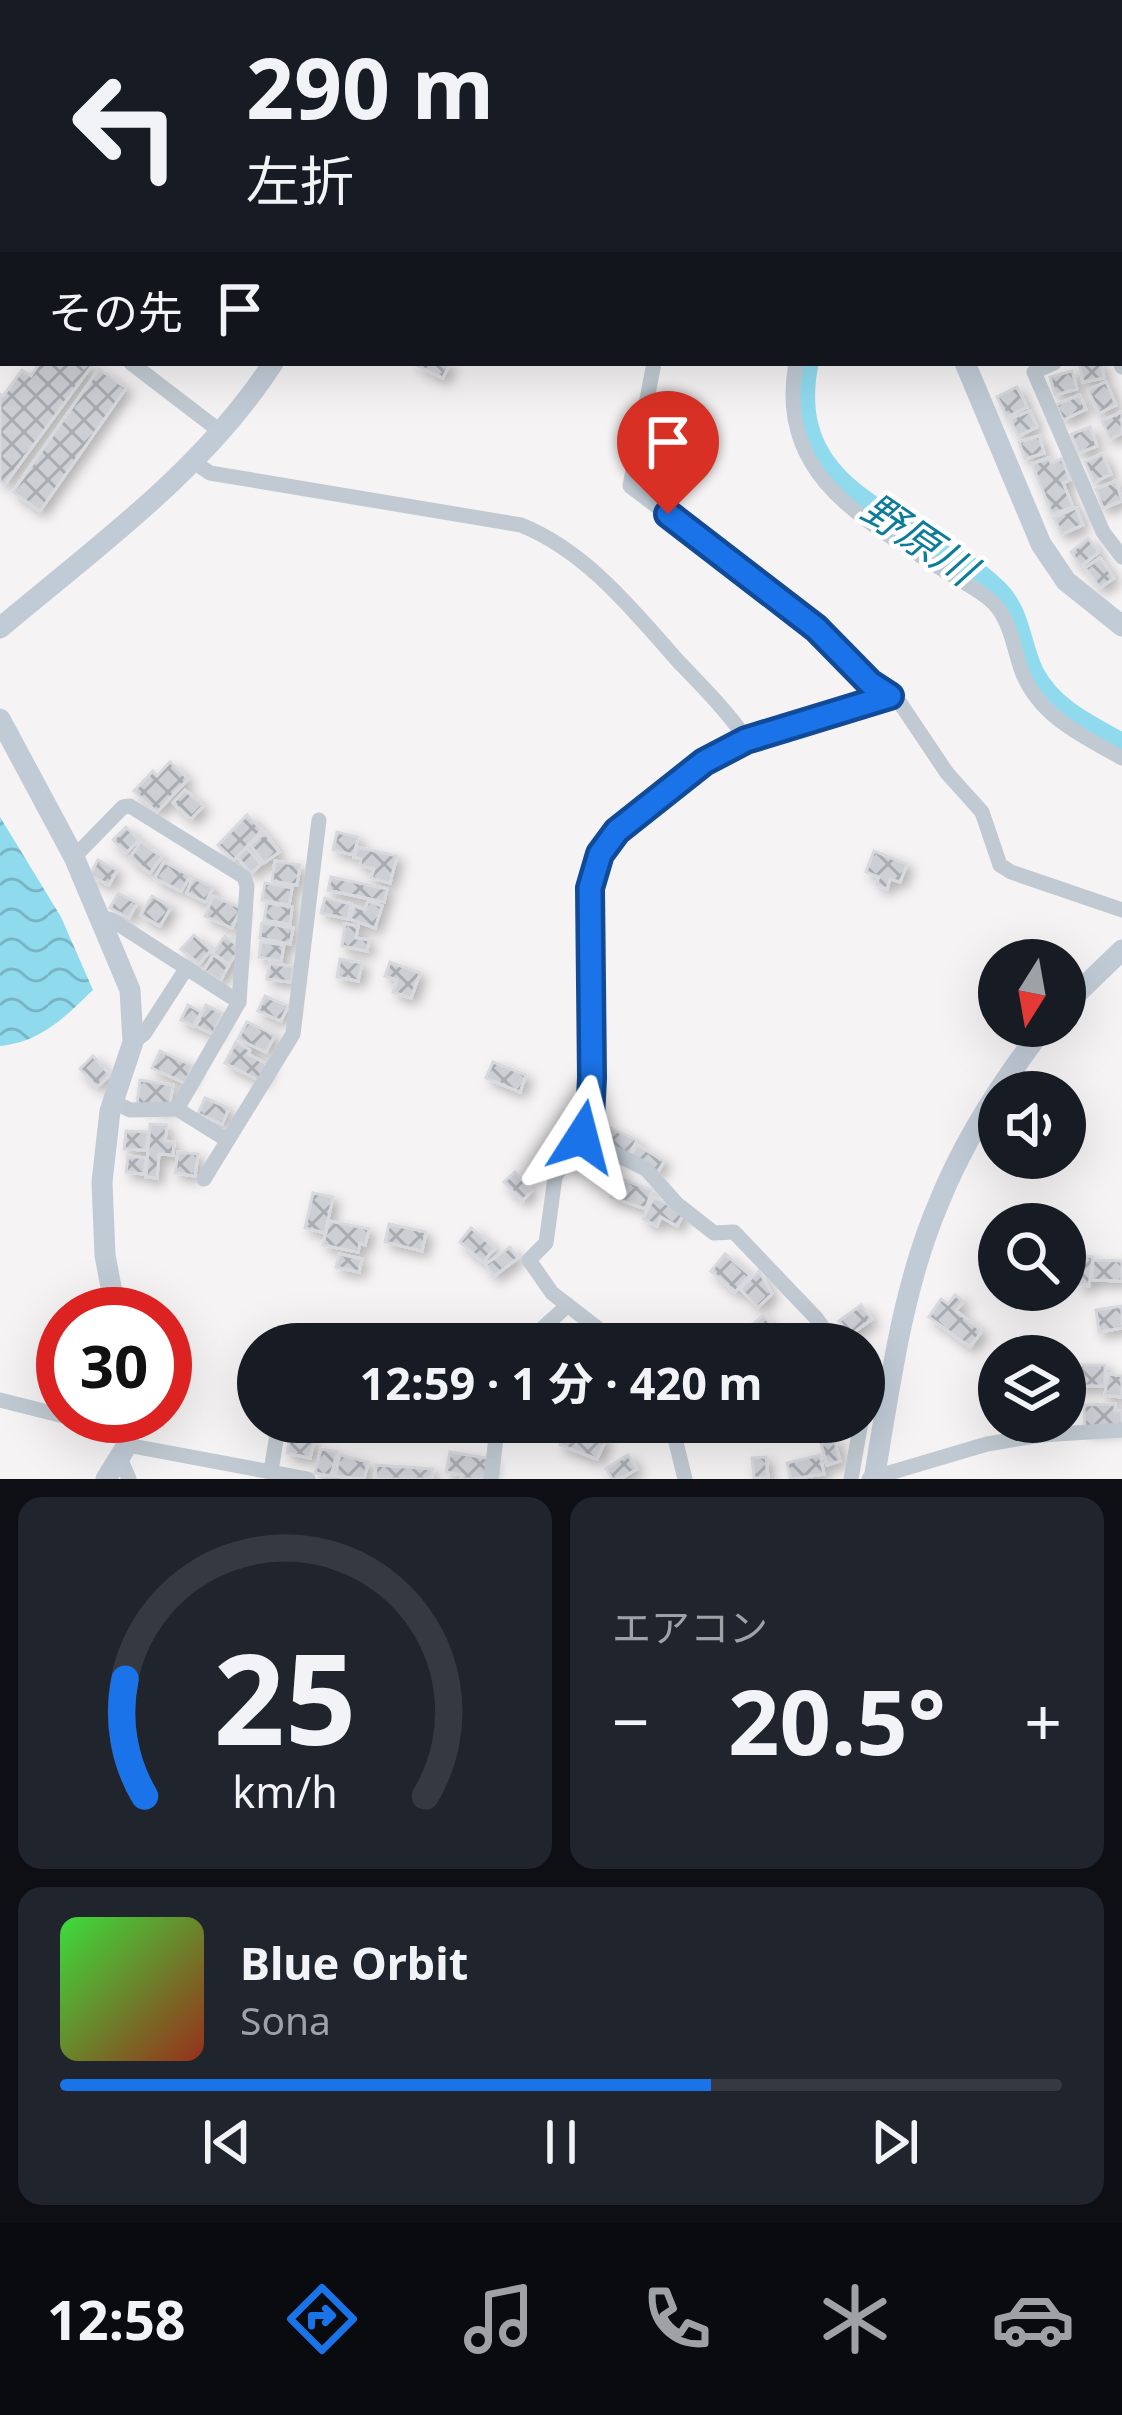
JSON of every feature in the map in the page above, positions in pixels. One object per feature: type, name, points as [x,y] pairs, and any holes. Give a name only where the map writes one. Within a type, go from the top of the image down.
[{"type":"street","points":[[135,366],[220,432]]},
{"type":"street","points":[[0,628],[160,494],[220,432],[271,366]]},
{"type":"street","points":[[653,366],[630,486],[816,628],[870,683],[900,703],[947,773],[982,812],[1000,865],[1122,910]]},
{"type":"street","points":[[796,366],[794,420],[806,455],[820,477],[866,520],[986,597],[1009,627],[1022,672],[1043,706],[1070,729],[1122,758]]},
{"type":"street","points":[[966,366],[1041,544],[1066,581],[1122,626]]},
{"type":"street","points":[[1047,366],[1034,372],[1103,532],[1122,557]]},
{"type":"street","points":[[191,461],[210,473],[521,525],[543,534],[634,609],[746,740]]},
{"type":"street","points":[[591,1323],[552,1293],[529,1260],[545,1243],[555,1177],[590,1118],[590,888],[600,854],[617,831],[680,778],[746,740],[890,696]]},
{"type":"street","points":[[0,718],[74,857],[130,990],[133,1042],[110,1111],[101,1212],[110,1287]]},
{"type":"street","points":[[74,857],[123,807],[130,806],[244,878],[239,1002],[177,1108]]},
{"type":"street","points":[[205,1179],[293,1034],[320,820]]},
{"type":"street","points":[[100,917],[112,920],[239,1002]]},
{"type":"street","points":[[1086,984],[1122,950]]},
{"type":"street","points":[[133,1042],[144,1034],[186,969]]},
{"type":"street","points":[[1030,1047],[986,1108],[939,1202],[909,1297],[872,1478],[987,1444],[1122,1430]]},
{"type":"street","points":[[114,1102],[130,1110],[177,1108],[227,1140]]},
{"type":"street","points":[[582,1137],[646,1168],[677,1204],[714,1233],[734,1232],[820,1323]]},
{"type":"street","points":[[548,1323],[568,1305]]},
{"type":"street","points":[[0,1400],[128,1446],[308,1479]]},
{"type":"street","points":[[272,1471],[276,1443]]},
{"type":"street","points":[[491,1479],[495,1443]]},
{"type":"street","points":[[676,1443],[685,1479]]},
{"type":"street","points":[[851,1479],[858,1443]]},
{"type":"street","points":[[106,1479],[128,1446]]},
{"type":"water","points":[[0,817],[61,917],[93,990],[40,1034],[0,1046]]},
{"type":"building","points":[[38,366],[92,366],[5,484],[0,481],[0,394],[22,370],[31,376]]},
{"type":"building","points":[[418,366],[449,366],[443,378]]},
{"type":"building","points":[[1080,366],[1102,366],[1104,378],[1083,382]]},
{"type":"building","points":[[99,369],[126,388],[40,511],[13,492]]},
{"type":"building","points":[[1072,371],[1077,389],[1055,395],[1050,377]]},
{"type":"building","points":[[1106,382],[1116,405],[1099,413],[1088,390]]},
{"type":"building","points":[[1017,387],[1027,407],[1007,417],[997,397]]},
{"type":"building","points":[[1079,395],[1086,409],[1063,420],[1056,405]]},
{"type":"building","points":[[1030,411],[1037,427],[1018,436],[1010,419]]},
{"type":"building","points":[[1122,412],[1122,433],[1110,439],[1102,421]]},
{"type":"building","points":[[1090,427],[1097,446],[1079,453],[1071,434]]},
{"type":"building","points":[[1039,436],[1044,453],[1025,459],[1019,442]]},
{"type":"building","points":[[1102,454],[1111,474],[1094,482],[1085,462]]},
{"type":"building","points":[[1049,458],[1051,463],[1062,459],[1070,480],[1063,483],[1073,507],[1052,514],[1032,464]]},
{"type":"building","points":[[1116,481],[1122,501],[1103,508],[1096,489]]},
{"type":"building","points":[[1076,508],[1083,525],[1062,534],[1054,518]]},
{"type":"building","points":[[1088,538],[1099,552],[1081,566],[1071,552]]},
{"type":"building","points":[[1100,558],[1114,578],[1100,588],[1085,568]]},
{"type":"building","points":[[170,762],[188,779],[157,812],[134,791],[153,771],[157,776]]},
{"type":"building","points":[[185,790],[203,806],[191,819],[173,803]]},
{"type":"building","points":[[247,815],[262,830],[234,860],[218,845]]},
{"type":"building","points":[[126,827],[139,840],[126,853],[113,840]]},
{"type":"building","points":[[337,832],[358,837],[354,855],[333,850]]},
{"type":"building","points":[[265,833],[279,852],[264,863],[250,845]]},
{"type":"building","points":[[141,842],[162,857],[150,873],[130,858]]},
{"type":"building","points":[[357,847],[397,856],[390,883],[371,878],[374,869],[360,865],[361,859],[354,857]]},
{"type":"building","points":[[247,848],[261,864],[251,873],[237,857]]},
{"type":"building","points":[[874,851],[907,864],[900,882],[890,879],[887,889],[876,884],[879,877],[866,872]]},
{"type":"building","points":[[98,860],[117,870],[109,885],[90,875]]},
{"type":"building","points":[[275,861],[300,865],[297,885],[272,881]]},
{"type":"building","points":[[164,862],[190,876],[181,891],[155,878]]},
{"type":"building","points":[[331,877],[387,889],[384,902],[328,890]]},
{"type":"building","points":[[193,878],[213,887],[206,902],[187,893]]},
{"type":"building","points":[[265,883],[292,888],[289,905],[262,900]]},
{"type":"building","points":[[118,893],[137,903],[129,918],[110,908]]},
{"type":"building","points":[[152,896],[171,907],[160,926],[141,915]]},
{"type":"building","points":[[213,896],[241,908],[232,928],[205,916]]},
{"type":"building","points":[[325,898],[351,904],[348,919],[321,913]]},
{"type":"building","points":[[368,901],[382,906],[375,928],[350,919],[354,906],[365,910]]},
{"type":"building","points":[[267,903],[292,907],[290,924],[264,920]]},
{"type":"building","points":[[262,923],[293,928],[290,944],[260,938]]},
{"type":"building","points":[[345,924],[358,926],[356,938],[369,940],[367,951],[342,946]]},
{"type":"building","points":[[194,935],[211,950],[199,964],[181,949]]},
{"type":"building","points":[[225,936],[241,948],[229,964],[213,953]]},
{"type":"building","points":[[261,942],[284,945],[281,961],[259,957]]},
{"type":"building","points":[[213,955],[229,965],[220,981],[204,971]]},
{"type":"building","points":[[340,959],[362,963],[358,981],[337,977]]},
{"type":"building","points":[[390,962],[420,973],[411,998],[393,992],[397,980],[385,976]]},
{"type":"building","points":[[270,963],[294,967],[291,982],[267,979]]},
{"type":"building","points":[[265,996],[288,1006],[281,1021],[258,1011]]},
{"type":"building","points":[[188,1005],[201,1012],[194,1026],[181,1020]]},
{"type":"building","points":[[206,1005],[223,1014],[213,1034],[196,1026]]},
{"type":"building","points":[[247,1022],[275,1035],[266,1052],[238,1039]]},
{"type":"building","points":[[236,1042],[268,1065],[260,1081],[225,1063]]},
{"type":"building","points":[[160,1051],[193,1066],[185,1083],[152,1068]]},
{"type":"building","points":[[93,1056],[110,1075],[97,1087],[80,1069]]},
{"type":"building","points":[[493,1062],[526,1075],[520,1092],[486,1078]]},
{"type":"building","points":[[140,1080],[173,1085],[169,1109],[137,1104]]},
{"type":"building","points":[[205,1098],[229,1108],[222,1124],[198,1114]]},
{"type":"building","points":[[566,1111],[587,1123],[580,1136],[558,1123]]},
{"type":"building","points":[[150,1124],[167,1125],[165,1141],[174,1142],[173,1155],[159,1154],[157,1178],[146,1177]]},
{"type":"building","points":[[610,1128],[637,1140],[628,1158],[602,1145]]},
{"type":"building","points":[[126,1131],[148,1132],[146,1150],[124,1149]]},
{"type":"building","points":[[637,1145],[664,1161],[657,1174],[630,1157]]},
{"type":"building","points":[[178,1152],[198,1154],[195,1176],[175,1173]]},
{"type":"building","points":[[128,1156],[146,1158],[144,1174],[126,1172]]},
{"type":"building","points":[[515,1172],[532,1191],[522,1201],[504,1182]]},
{"type":"building","points":[[618,1178],[652,1190],[646,1209],[611,1197]]},
{"type":"building","points":[[313,1193],[333,1197],[325,1233],[305,1228]]},
{"type":"building","points":[[654,1197],[684,1213],[677,1226],[661,1217],[657,1226],[643,1219]]},
{"type":"building","points":[[329,1221],[369,1229],[365,1245],[360,1243],[358,1252],[323,1245]]},
{"type":"building","points":[[389,1224],[426,1232],[422,1251],[385,1242]]},
{"type":"building","points":[[471,1228],[495,1248],[483,1262],[460,1242]]},
{"type":"building","points":[[510,1247],[518,1258],[494,1276],[486,1264]]},
{"type":"building","points":[[339,1254],[362,1259],[359,1272],[336,1267]]},
{"type":"building","points":[[725,1254],[750,1275],[735,1292],[711,1271]]},
{"type":"building","points":[[1086,1256],[1093,1257],[1086,1285]]},
{"type":"building","points":[[1093,1260],[1122,1261],[1122,1281],[1092,1280]]},
{"type":"building","points":[[759,1271],[772,1294],[758,1307],[740,1289]]},
{"type":"building","points":[[955,1295],[963,1301],[956,1311],[982,1331],[970,1347],[929,1317],[941,1299],[948,1304]]},
{"type":"building","points":[[861,1305],[872,1319],[866,1323],[839,1321]]},
{"type":"building","points":[[1122,1306],[1122,1328],[1099,1332],[1096,1310]]},
{"type":"building","points":[[1086,1365],[1105,1365],[1105,1386],[1086,1386]]},
{"type":"building","points":[[1108,1374],[1122,1376],[1122,1397],[1105,1395]]},
{"type":"building","points":[[1115,1404],[1115,1411],[1122,1411],[1122,1429],[1086,1430],[1086,1405]]},
{"type":"building","points":[[289,1443],[314,1443],[310,1458],[287,1453]]},
{"type":"building","points":[[561,1443],[604,1443],[597,1459]]},
{"type":"building","points":[[821,1443],[835,1443],[840,1461],[827,1465]]},
{"type":"building","points":[[321,1449],[337,1452],[331,1476],[315,1473]]},
{"type":"building","points":[[450,1452],[492,1459],[488,1479],[461,1479],[462,1475],[446,1472]]},
{"type":"building","points":[[340,1455],[368,1462],[364,1479],[335,1476]]},
{"type":"building","points":[[628,1455],[637,1469],[612,1479],[606,1468]]},
{"type":"building","points":[[820,1455],[824,1474],[791,1479],[787,1463]]},
{"type":"building","points":[[766,1457],[768,1478],[754,1478],[752,1458]]},
{"type":"building","points":[[376,1465],[433,1469],[432,1479],[375,1479]]},
{"type":"waterway","name":"野原川","points":[[805,366],[802,410],[812,447],[833,477],[861,502],[994,591],[1008,609],[1026,663],[1048,698],[1122,747]]},
{"type":"route","points":[[582,1137],[590,1118],[592,1078],[590,888],[600,854],[617,831],[704,762],[746,740],[890,696],[870,683],[816,628],[668,514]]}]
